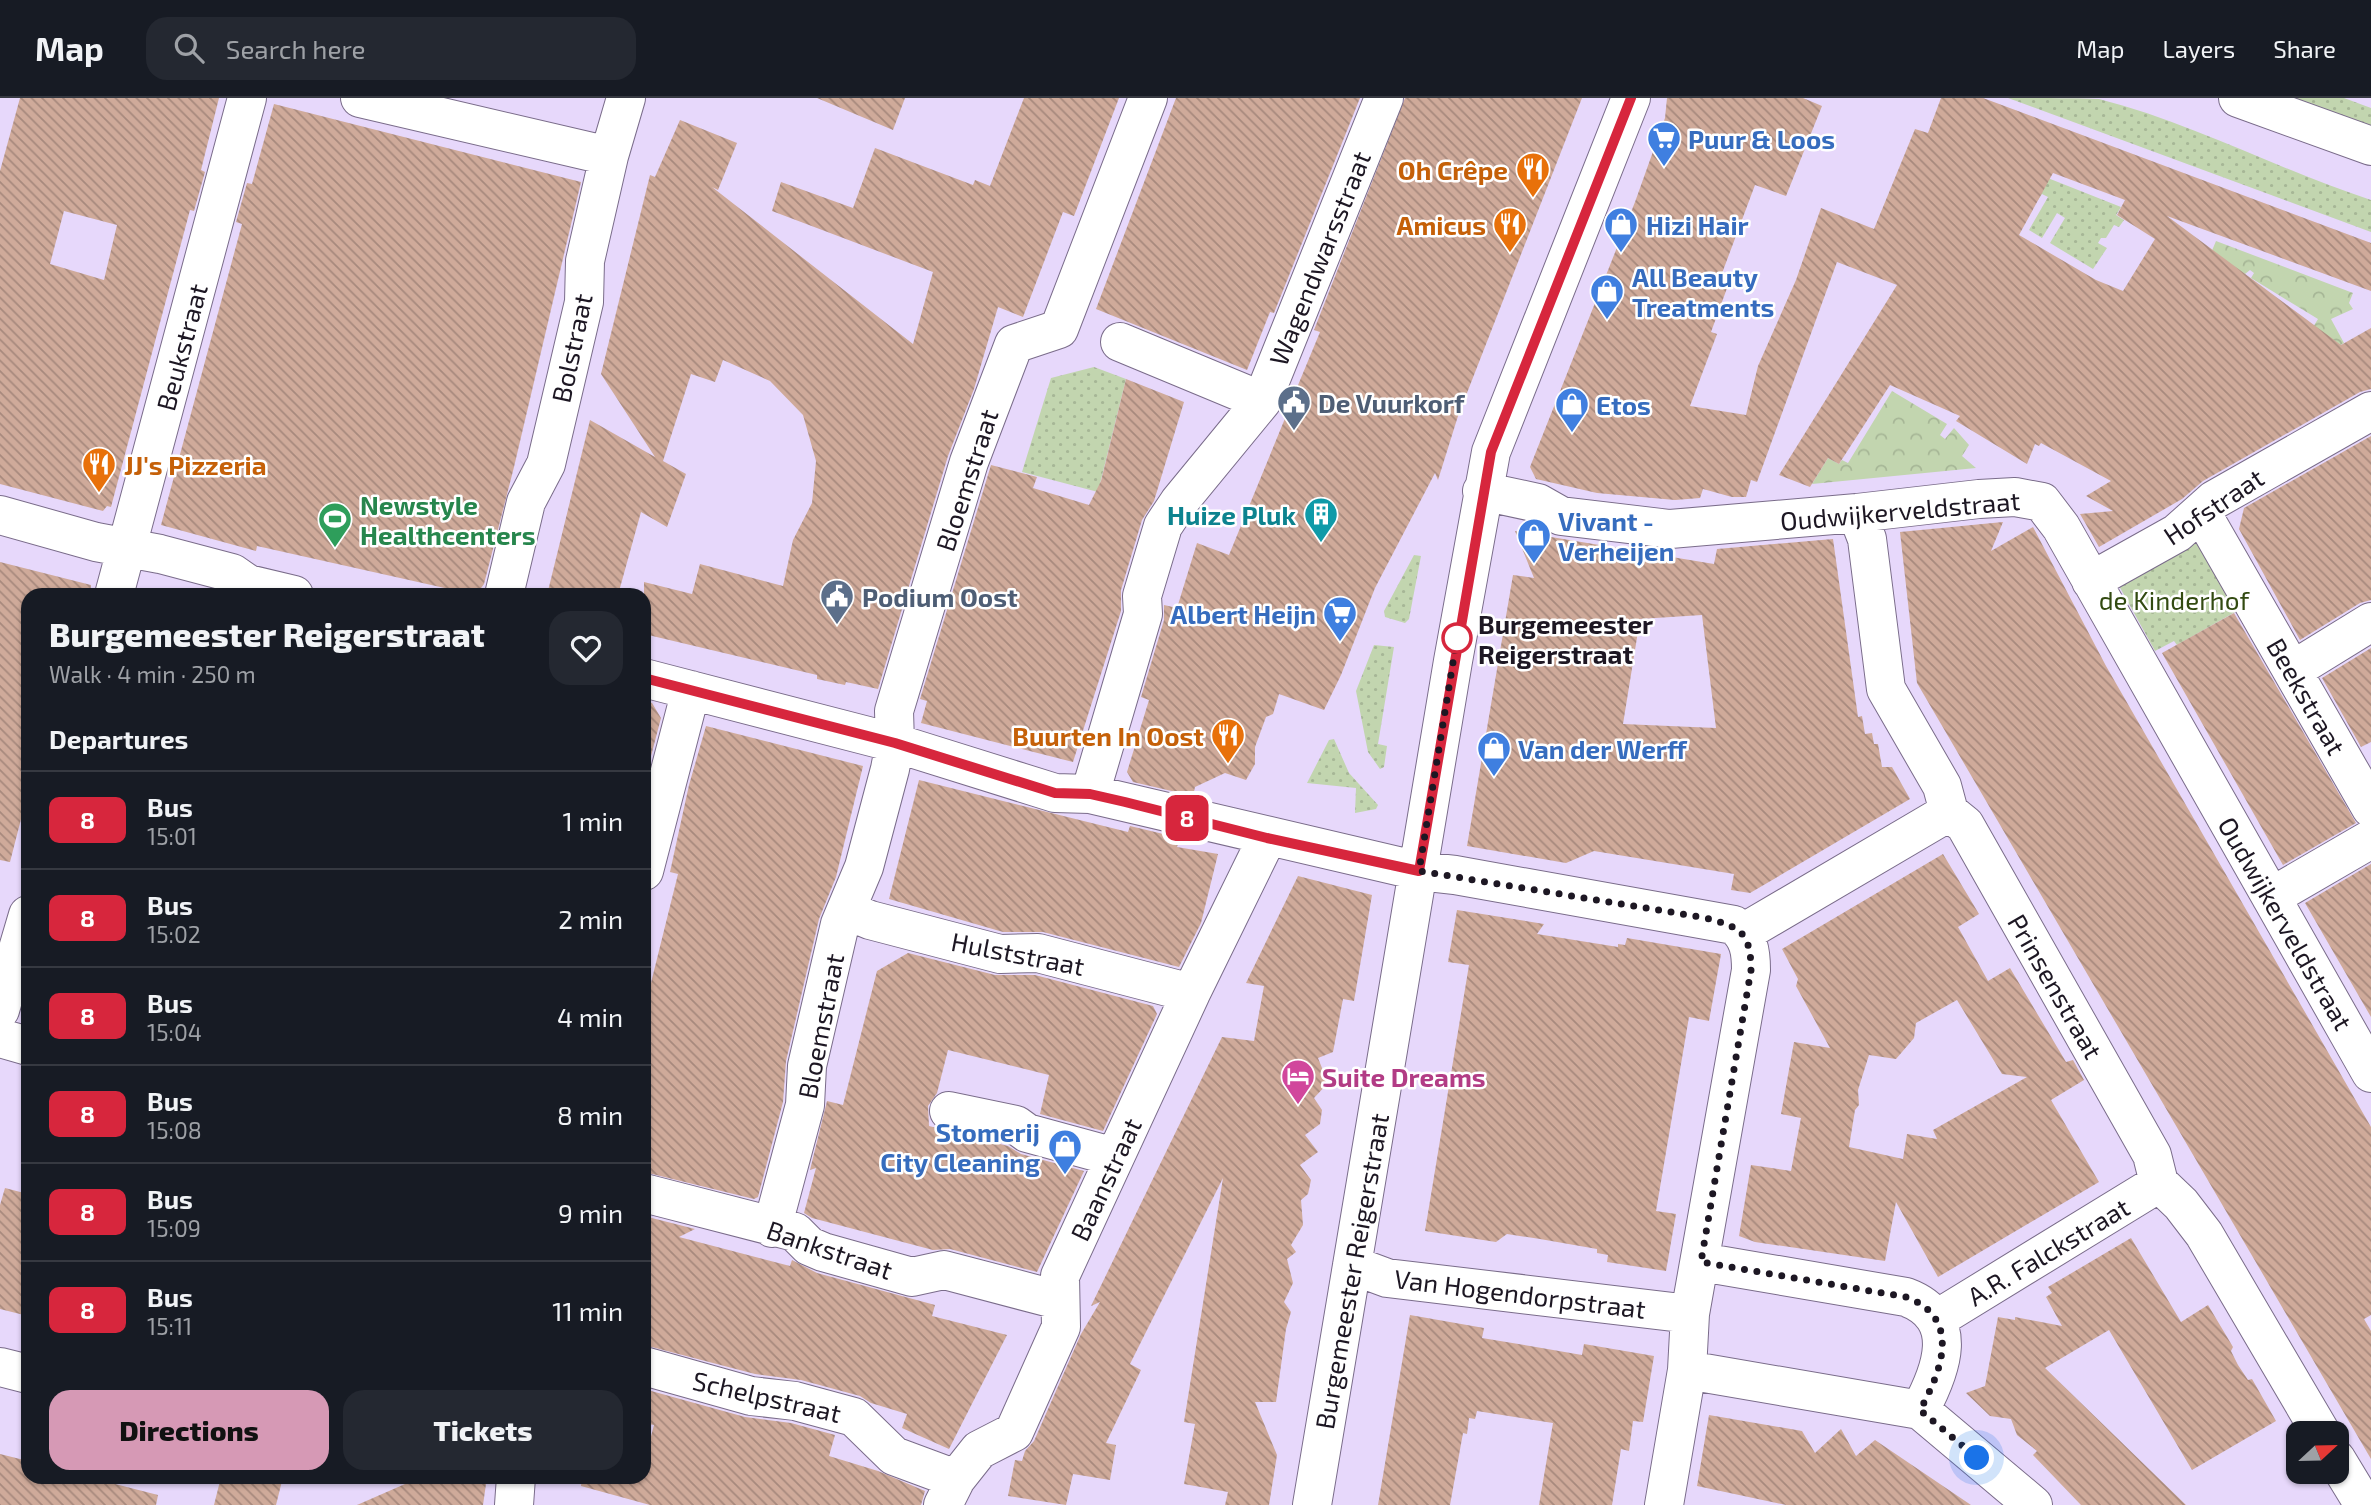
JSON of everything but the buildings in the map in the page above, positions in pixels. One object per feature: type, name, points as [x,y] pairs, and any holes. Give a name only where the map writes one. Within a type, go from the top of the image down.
[{"type":"street","name":"Beukstraat","points":[[116,588],[247,98]]},
{"type":"street","points":[[360,98],[609,156]]},
{"type":"street","name":"Bolstraat","points":[[506,588],[526,502],[546,464],[584,302],[585,261],[609,156],[626,98]]},
{"type":"street","name":"Bloemstraat","points":[[772,1228],[805,1105],[807,1066],[846,910],[864,867],[895,743],[894,711],[969,462],[1014,344],[1059,329],[1148,98]]},
{"type":"street","name":"Wagendwarsstraat","points":[[1090,794],[1143,614],[1142,596],[1163,526],[1179,502],[1262,401],[1384,98]]},
{"type":"street","name":"Burgemeester Reigerstraat","points":[[1312,1505],[1482,491],[1491,452],[1511,396],[1630,98]]},
{"type":"street","points":[[2238,98],[2371,146]]},
{"type":"street","points":[[1119,342],[1262,401]]},
{"type":"street","name":"Hofstraat","points":[[2091,581],[2177,533],[2214,500],[2371,411]]},
{"type":"street","name":"Oudwijkerveldstraat","points":[[1482,491],[1538,503],[1561,516],[1670,529],[2015,496],[2042,502],[2061,527],[2371,1073]]},
{"type":"street","name":"Beekstraat","points":[[2201,512],[2371,808]]},
{"type":"street","name":"Prinsenstraat","points":[[1857,513],[1867,539],[1886,689],[1942,786],[1950,812],[1965,825],[2139,1131],[2152,1155],[2159,1183],[2181,1204],[2204,1234],[2314,1421]]},
{"type":"street","points":[[0,514],[125,550],[160,554],[232,573],[248,584],[265,588]]},
{"type":"street","points":[[2294,670],[2371,622]]},
{"type":"street","points":[[651,680],[895,743],[1055,793],[1090,794],[1267,838],[1419,871],[1701,917],[1734,925],[1743,933],[1751,950],[1751,970],[1690,1314],[1687,1370],[1664,1505]]},
{"type":"street","points":[[651,844],[691,690]]},
{"type":"street","points":[[1743,933],[1950,812]]},
{"type":"street","name":"Baanstraat","points":[[950,1492],[979,1450],[1014,1432],[1061,1327],[1058,1300],[1060,1276],[1191,993],[1267,838]]},
{"type":"street","points":[[2271,897],[2371,839]]},
{"type":"street","name":"Hulststraat","points":[[846,910],[870,920],[1000,954],[1038,953],[1191,993]]},
{"type":"street","points":[[0,1010],[21,939]]},
{"type":"street","points":[[0,1038],[21,1044]]},
{"type":"street","points":[[949,1111],[1016,1125],[1027,1133],[1115,1157]]},
{"type":"street","name":"A.R. Falckstraat","points":[[1937,1319],[2159,1183]]},
{"type":"street","name":"Bankstraat","points":[[651,1195],[795,1232],[809,1246],[823,1252],[912,1277],[944,1270],[1058,1300]]},
{"type":"street","points":[[1701,1262],[1906,1297],[1922,1303],[1937,1319],[1943,1341],[1937,1379],[1920,1410]]},
{"type":"street","name":"Van Hogendorpstraat","points":[[1352,1265],[1387,1278],[1690,1314]]},
{"type":"street","points":[[0,1367],[21,1372]]},
{"type":"street","name":"Schelpstraat","points":[[651,1368],[751,1396],[795,1401],[854,1417],[894,1456],[950,1492]]},
{"type":"street","points":[[1687,1370],[1920,1410],[2033,1505]]},
{"type":"street","points":[[2349,1480],[2364,1505]]},
{"type":"street","points":[[514,1505],[516,1484]]},
{"type":"green space","points":[[2008,98],[2099,99],[2168,121],[2371,200],[2371,232]]},
{"type":"green space","points":[[2286,98],[2344,98],[2371,108],[2371,129]]},
{"type":"green space","points":[[2010,163],[2121,207],[2116,215],[2124,220],[2119,227],[2114,225],[2106,238],[2101,238],[2098,243],[2107,248],[2093,269],[2050,243],[2065,218],[2057,213],[2042,238],[2029,230],[2048,197],[2042,194],[2038,200]]},
{"type":"green space","points":[[2216,241],[2353,293],[2349,303],[2353,309],[2331,319],[2344,343],[2280,381],[2318,319],[2251,278],[2254,273],[2250,270],[2245,274],[2211,253]]},
{"type":"green space","points":[[1094,367],[1126,379],[1098,492],[1022,472],[1051,378]]},
{"type":"green space","points":[[1892,391],[1947,424],[1940,435],[1945,439],[1954,428],[1969,445],[1962,456],[1976,468],[1812,484],[1828,458],[1839,464],[1842,460],[1848,463]]},
{"type":"green space","name":"de Kinderhof","points":[[2195,539],[2237,611],[2177,645],[2174,641],[2155,651],[2118,584]]},
{"type":"green space","points":[[1414,555],[1421,556],[1409,619],[1405,623],[1385,617],[1384,611]]},
{"type":"green space","points":[[1374,645],[1394,647],[1378,744],[1387,746],[1384,767],[1380,769],[1368,752],[1356,691]]},
{"type":"green space","points":[[1334,739],[1349,773],[1378,805],[1376,809],[1355,813],[1356,788],[1307,783],[1329,740]]},
{"type":"bus line","name":"8","points":[[651,680],[895,743],[1055,793],[1090,794],[1267,838],[1419,871],[1482,491],[1491,452],[1631,98]]},
{"type":"place","name":"Puur & Loos","points":[[1664,168]]},
{"type":"place","name":"Oh Crêpe","points":[[1533,199]]},
{"type":"place","name":"Amicus","points":[[1510,254]]},
{"type":"place","name":"Hizi Hair","points":[[1621,254]]},
{"type":"place","name":"All Beauty Treatments","points":[[1607,321]]},
{"type":"place","name":"De Vuurkorf","points":[[1294,432]]},
{"type":"place","name":"Etos","points":[[1572,434]]},
{"type":"place","name":"JJ's Pizzeria","points":[[99,494]]},
{"type":"place","name":"Huize Pluk","points":[[1321,544]]},
{"type":"place","name":"Newstyle Healthcenters","points":[[335,549]]},
{"type":"place","name":"Vivant - Verheijen","points":[[1534,565]]},
{"type":"place","name":"Podium Oost","points":[[837,626]]},
{"type":"place","name":"Burgemeester Reigerstraat","points":[[1457,638]]},
{"type":"place","name":"Albert Heijn","points":[[1340,643]]},
{"type":"place","name":"Buurten In Oost","points":[[1228,765]]},
{"type":"place","name":"Van der Werff","points":[[1494,778]]},
{"type":"place","name":"Suite Dreams","points":[[1298,1106]]},
{"type":"place","name":"Stomerij City Cleaning","points":[[1065,1176]]},
{"type":"route","points":[[1457,638],[1458,636],[1419,871],[1701,917],[1734,925],[1743,933],[1751,950],[1751,970],[1701,1262],[1906,1297],[1922,1303],[1937,1319],[1943,1341],[1937,1379],[1920,1410],[1977,1458]]}]
